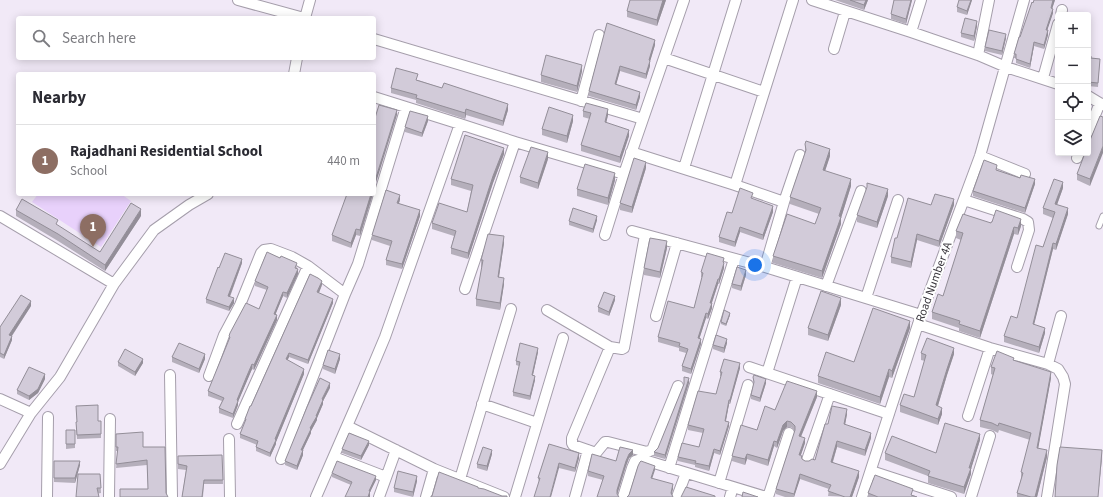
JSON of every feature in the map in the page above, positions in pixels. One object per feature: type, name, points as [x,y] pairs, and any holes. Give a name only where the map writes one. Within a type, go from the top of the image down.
[{"type":"street","points":[[238,0],[297,16]]},
{"type":"street","points":[[305,16],[310,0]]},
{"type":"street","points":[[605,235],[624,174],[684,0]]},
{"type":"street","points":[[684,168],[736,0]]},
{"type":"street","points":[[735,185],[793,0]]},
{"type":"street","points":[[812,0],[830,3],[845,12],[911,32],[978,55],[1006,67],[1055,83]]},
{"type":"street","points":[[911,32],[921,0]]},
{"type":"street","points":[[978,55],[989,0]]},
{"type":"street","name":"Road Number 4A","points":[[862,497],[920,320],[980,156],[1024,0]]},
{"type":"street","points":[[834,49],[845,12]]},
{"type":"street","points":[[581,101],[599,35]]},
{"type":"street","points":[[1043,78],[1055,35]]},
{"type":"street","points":[[376,40],[643,119]]},
{"type":"street","points":[[664,58],[764,92]]},
{"type":"street","points":[[296,72],[297,60]]},
{"type":"street","points":[[376,98],[515,142],[624,174]]},
{"type":"street","points":[[1091,98],[1102,104],[1091,126]]},
{"type":"street","points":[[282,459],[345,294],[358,264],[406,107]]},
{"type":"street","points":[[316,497],[385,337],[460,124]]},
{"type":"street","points":[[465,289],[515,142]]},
{"type":"street","points":[[632,152],[784,202]]},
{"type":"street","points":[[765,267],[784,202],[800,155]]},
{"type":"street","points":[[980,156],[1025,174]]},
{"type":"street","points":[[826,286],[861,191]]},
{"type":"street","points":[[1,462],[31,413],[60,377],[114,284],[154,230],[189,205],[205,196]]},
{"type":"street","points":[[866,298],[898,200]]},
{"type":"street","points":[[964,200],[1023,219],[1028,222],[1029,230],[1017,267]]},
{"type":"street","points":[[0,216],[114,284]]},
{"type":"street","points":[[632,231],[765,267],[866,298],[990,348],[1048,364],[1058,369],[1065,384],[1047,497]]},
{"type":"street","points":[[547,310],[610,347],[624,348],[644,235]]},
{"type":"street","points":[[656,316],[677,243]]},
{"type":"street","points":[[209,376],[224,335],[240,304],[261,253],[264,250],[271,249],[292,257],[308,266],[345,294]]},
{"type":"street","points":[[669,468],[734,259]]},
{"type":"street","points":[[237,424],[308,266]]},
{"type":"street","points":[[767,373],[796,277]]},
{"type":"street","points":[[460,479],[511,309]]},
{"type":"street","points":[[1048,364],[1061,316]]},
{"type":"street","points":[[515,497],[563,338]]},
{"type":"street","points":[[610,347],[572,438],[573,445],[596,453],[605,442],[647,452],[652,450],[678,386]]},
{"type":"street","points":[[968,416],[990,348]]},
{"type":"street","points":[[749,367],[889,414]]},
{"type":"street","points":[[170,375],[172,497]]},
{"type":"street","points":[[719,483],[748,385]]},
{"type":"street","points":[[807,460],[830,394]]},
{"type":"street","points":[[0,399],[31,413]]},
{"type":"street","points":[[482,404],[537,423]]},
{"type":"street","points":[[47,497],[48,417]]},
{"type":"street","points":[[109,497],[110,419]]},
{"type":"street","points":[[347,426],[434,469],[460,479],[486,493],[504,497]]},
{"type":"street","points":[[623,497],[635,461],[641,459],[767,497],[789,432]]},
{"type":"street","points":[[971,497],[990,436]]},
{"type":"street","points":[[229,439],[230,497]]},
{"type":"street","points":[[379,497],[396,450]]},
{"type":"street","points":[[575,497],[588,450]]},
{"type":"street","points":[[334,456],[386,477]]},
{"type":"street","points":[[426,497],[434,469]]},
{"type":"street","points":[[871,471],[951,497]]},
{"type":"street","points":[[677,497],[686,473]]},
{"type":"street","points":[[730,497],[733,487]]},
{"type":"lane","points":[[1100,226],[1103,216]]},
{"type":"shaded area","points":[[36,196],[124,196],[131,201],[101,247],[32,202]]},
{"type":"building","points":[[630,0],[663,0],[657,20],[627,11]]},
{"type":"building","points":[[850,0],[866,0],[864,5]]},
{"type":"building","points":[[894,0],[911,0],[906,19],[891,14]]},
{"type":"building","points":[[959,0],[971,0],[967,11],[957,7]]},
{"type":"building","points":[[1034,0],[1053,0],[1051,8],[1053,9],[1046,30],[1048,30],[1044,45],[1034,42],[1030,64],[1016,59],[1016,54],[1014,54],[1019,37]]},
{"type":"building","points":[[965,18],[977,21],[974,36],[961,33]]},
{"type":"building","points":[[607,23],[655,40],[646,74],[620,66],[615,84],[640,92],[636,105],[589,91]]},
{"type":"building","points":[[989,30],[1006,34],[1002,51],[985,47]]},
{"type":"building","points":[[546,55],[582,65],[577,86],[541,75]]},
{"type":"building","points":[[1091,58],[1100,59],[1098,83],[1091,82]]},
{"type":"building","points":[[396,68],[418,74],[416,80],[442,88],[444,83],[508,104],[503,121],[466,109],[465,113],[416,98],[417,95],[391,88]]},
{"type":"building","points":[[586,103],[608,109],[605,122],[629,130],[620,157],[581,145],[591,113],[583,111]]},
{"type":"building","points":[[379,105],[397,110],[376,178],[376,115]]},
{"type":"building","points":[[549,107],[573,115],[567,136],[542,129]]},
{"type":"building","points":[[410,111],[428,116],[422,133],[405,127]]},
{"type":"building","points":[[1100,116],[1103,117],[1103,146],[1090,179],[1077,174],[1084,156],[1091,156],[1091,138]]},
{"type":"building","points":[[465,135],[504,148],[493,176],[468,253],[451,248],[456,231],[432,223],[439,203],[467,212],[473,185],[451,179]]},
{"type":"building","points":[[806,141],[830,149],[823,170],[851,179],[839,216],[841,217],[822,271],[773,256],[787,214],[815,224],[821,208],[790,197],[806,150]]},
{"type":"building","points":[[531,147],[548,152],[538,183],[520,177]]},
{"type":"building","points":[[634,158],[646,162],[632,207],[620,203]]},
{"type":"building","points":[[984,160],[997,165],[996,170],[1020,178],[1021,175],[1035,179],[1025,208],[973,191]]},
{"type":"building","points":[[585,164],[615,173],[608,198],[577,189]]},
{"type":"building","points":[[1054,179],[1063,182],[1055,204],[1068,208],[1056,244],[1053,243],[1033,324],[1045,328],[1039,347],[1004,336],[1011,316],[1017,318],[1036,245],[1043,247],[1055,212],[1043,208]]},
{"type":"building","points":[[867,183],[888,189],[877,222],[857,215]]},
{"type":"building","points":[[740,188],[753,193],[751,198],[773,206],[763,235],[740,227],[735,242],[719,237],[727,212],[732,213]]},
{"type":"building","points":[[386,190],[400,195],[397,203],[420,210],[402,264],[386,260],[392,241],[372,235]]},
{"type":"building","points":[[935,194],[954,199],[939,241],[917,234],[911,262],[891,257],[895,238],[897,238],[908,198],[931,205]]},
{"type":"building","points":[[346,196],[370,196],[360,230],[356,229],[351,243],[332,235]]},
{"type":"building","points":[[22,199],[58,220],[56,224],[100,252],[131,203],[141,209],[105,265],[58,234],[16,210]]},
{"type":"building","points":[[573,208],[597,216],[593,229],[569,221]]},
{"type":"building","points":[[996,210],[1021,219],[1018,228],[1014,227],[980,331],[959,324],[960,321],[932,312],[938,294],[943,296],[963,233],[956,231],[963,214],[991,223]]},
{"type":"building","points":[[488,234],[504,236],[498,277],[504,278],[500,303],[476,299],[483,260],[481,260]]},
{"type":"building","points":[[650,238],[667,241],[660,272],[644,268]]},
{"type":"building","points":[[267,252],[297,263],[295,268],[298,269],[287,293],[283,292],[274,314],[277,315],[254,365],[252,364],[237,400],[238,401],[233,414],[219,408],[224,398],[208,391],[230,337],[230,333],[246,303],[259,309],[268,287],[255,281]]},
{"type":"building","points":[[225,253],[242,259],[228,296],[234,298],[229,307],[206,299]]},
{"type":"building","points":[[707,253],[724,258],[724,263],[710,303],[712,303],[708,314],[706,313],[698,338],[701,339],[691,369],[682,366],[688,349],[679,346],[680,343],[658,337],[668,301],[694,308],[703,273],[701,272]]},
{"type":"building","points":[[737,267],[746,270],[741,286],[732,284]]},
{"type":"building","points":[[310,274],[322,281],[317,292],[333,299],[308,360],[289,353],[286,359],[304,369],[270,453],[256,447],[258,441],[240,434],[250,406]]},
{"type":"building","points":[[821,291],[841,298],[828,335],[808,328]]},
{"type":"building","points":[[604,292],[615,296],[609,312],[598,307]]},
{"type":"building","points":[[21,295],[31,301],[9,335],[12,336],[4,355],[0,353],[0,327]]},
{"type":"building","points":[[873,308],[910,321],[892,371],[889,369],[880,397],[818,376],[826,352],[854,362]]},
{"type":"building","points":[[724,310],[730,313],[726,324],[721,322]]},
{"type":"building","points":[[716,335],[727,339],[724,348],[713,345]]},
{"type":"building","points":[[927,338],[954,348],[936,405],[942,408],[938,419],[900,405],[904,394],[914,397],[926,355],[921,353]]},
{"type":"building","points":[[179,343],[205,354],[199,369],[172,357]]},
{"type":"building","points":[[520,343],[538,348],[532,375],[535,376],[530,396],[513,392],[520,362],[516,361]]},
{"type":"building","points":[[125,349],[143,359],[135,372],[118,362]]},
{"type":"building","points":[[328,350],[340,354],[335,369],[323,365]]},
{"type":"building","points":[[997,351],[1014,358],[1013,360],[1051,372],[1037,448],[1047,450],[1035,497],[1017,493],[1023,473],[1021,472],[1031,433],[999,423],[998,426],[980,420],[995,368],[991,367]]},
{"type":"building","points":[[724,359],[740,363],[729,400],[725,421],[729,422],[720,451],[714,449],[709,466],[678,457],[682,443],[699,447],[704,429],[688,425],[698,391],[716,394]]},
{"type":"building","points":[[29,367],[45,374],[38,389],[29,396],[17,390]]},
{"type":"building","points":[[754,375],[766,379],[760,398],[751,395]]},
{"type":"building","points":[[684,377],[689,378],[665,455],[654,452],[658,448],[684,384]]},
{"type":"building","points":[[320,378],[330,383],[301,450],[303,450],[297,466],[285,461]]},
{"type":"building","points":[[787,381],[817,391],[799,436],[805,438],[799,455],[801,455],[802,459],[805,461],[812,459],[815,460],[825,424],[828,424],[832,406],[847,409],[844,424],[871,433],[865,450],[837,441],[831,462],[859,471],[850,497],[845,497],[828,491],[831,485],[800,474],[794,494],[776,489],[795,430],[795,426],[791,422],[787,421],[783,425],[777,442],[774,441],[768,460],[747,454],[745,459],[732,456],[741,425],[757,430],[765,406],[775,410]]},
{"type":"building","points":[[98,405],[98,421],[101,421],[101,434],[77,435],[76,406]]},
{"type":"building","points":[[945,423],[980,434],[969,468],[971,468],[964,487],[928,476],[930,471],[885,453],[892,436],[936,453]]},
{"type":"building","points":[[66,430],[75,430],[75,444],[66,444]]},
{"type":"building","points":[[143,432],[143,447],[165,447],[166,493],[168,497],[120,497],[120,489],[148,489],[147,460],[116,464],[118,447],[116,447],[116,434]]},
{"type":"building","points":[[349,433],[369,441],[361,456],[342,449]]},
{"type":"building","points":[[549,444],[579,453],[575,468],[559,463],[550,497],[534,497],[540,478],[538,478]]},
{"type":"building","points":[[483,447],[492,450],[487,466],[477,464]]},
{"type":"building","points":[[620,447],[633,450],[629,454],[626,461],[617,490],[619,497],[597,497],[604,476],[588,471],[592,454],[616,461]]},
{"type":"building","points":[[1060,447],[1102,450],[1098,497],[1055,497]]},
{"type":"building","points":[[222,455],[223,480],[204,480],[202,497],[182,497],[187,466],[178,464],[178,456]]},
{"type":"building","points":[[54,461],[80,461],[75,478],[54,478]]},
{"type":"building","points":[[337,461],[376,476],[369,491],[368,497],[345,497],[352,482],[332,473]]},
{"type":"building","points":[[641,461],[655,466],[651,478],[673,484],[671,493],[673,497],[627,497]]},
{"type":"building","points":[[398,471],[417,476],[413,492],[394,488]]},
{"type":"building","points":[[439,472],[478,488],[507,497],[431,497]]},
{"type":"building","points":[[78,474],[100,474],[101,488],[97,488],[99,497],[76,497]]},
{"type":"building","points":[[875,475],[913,489],[911,495],[917,497],[878,497],[868,493]]},
{"type":"building","points":[[686,487],[715,496],[715,497],[681,497]]},
{"type":"building","points":[[743,492],[758,497],[742,497]]},
{"type":"place","name":"Rajadhani Residential School","points":[[93,247]]}]
